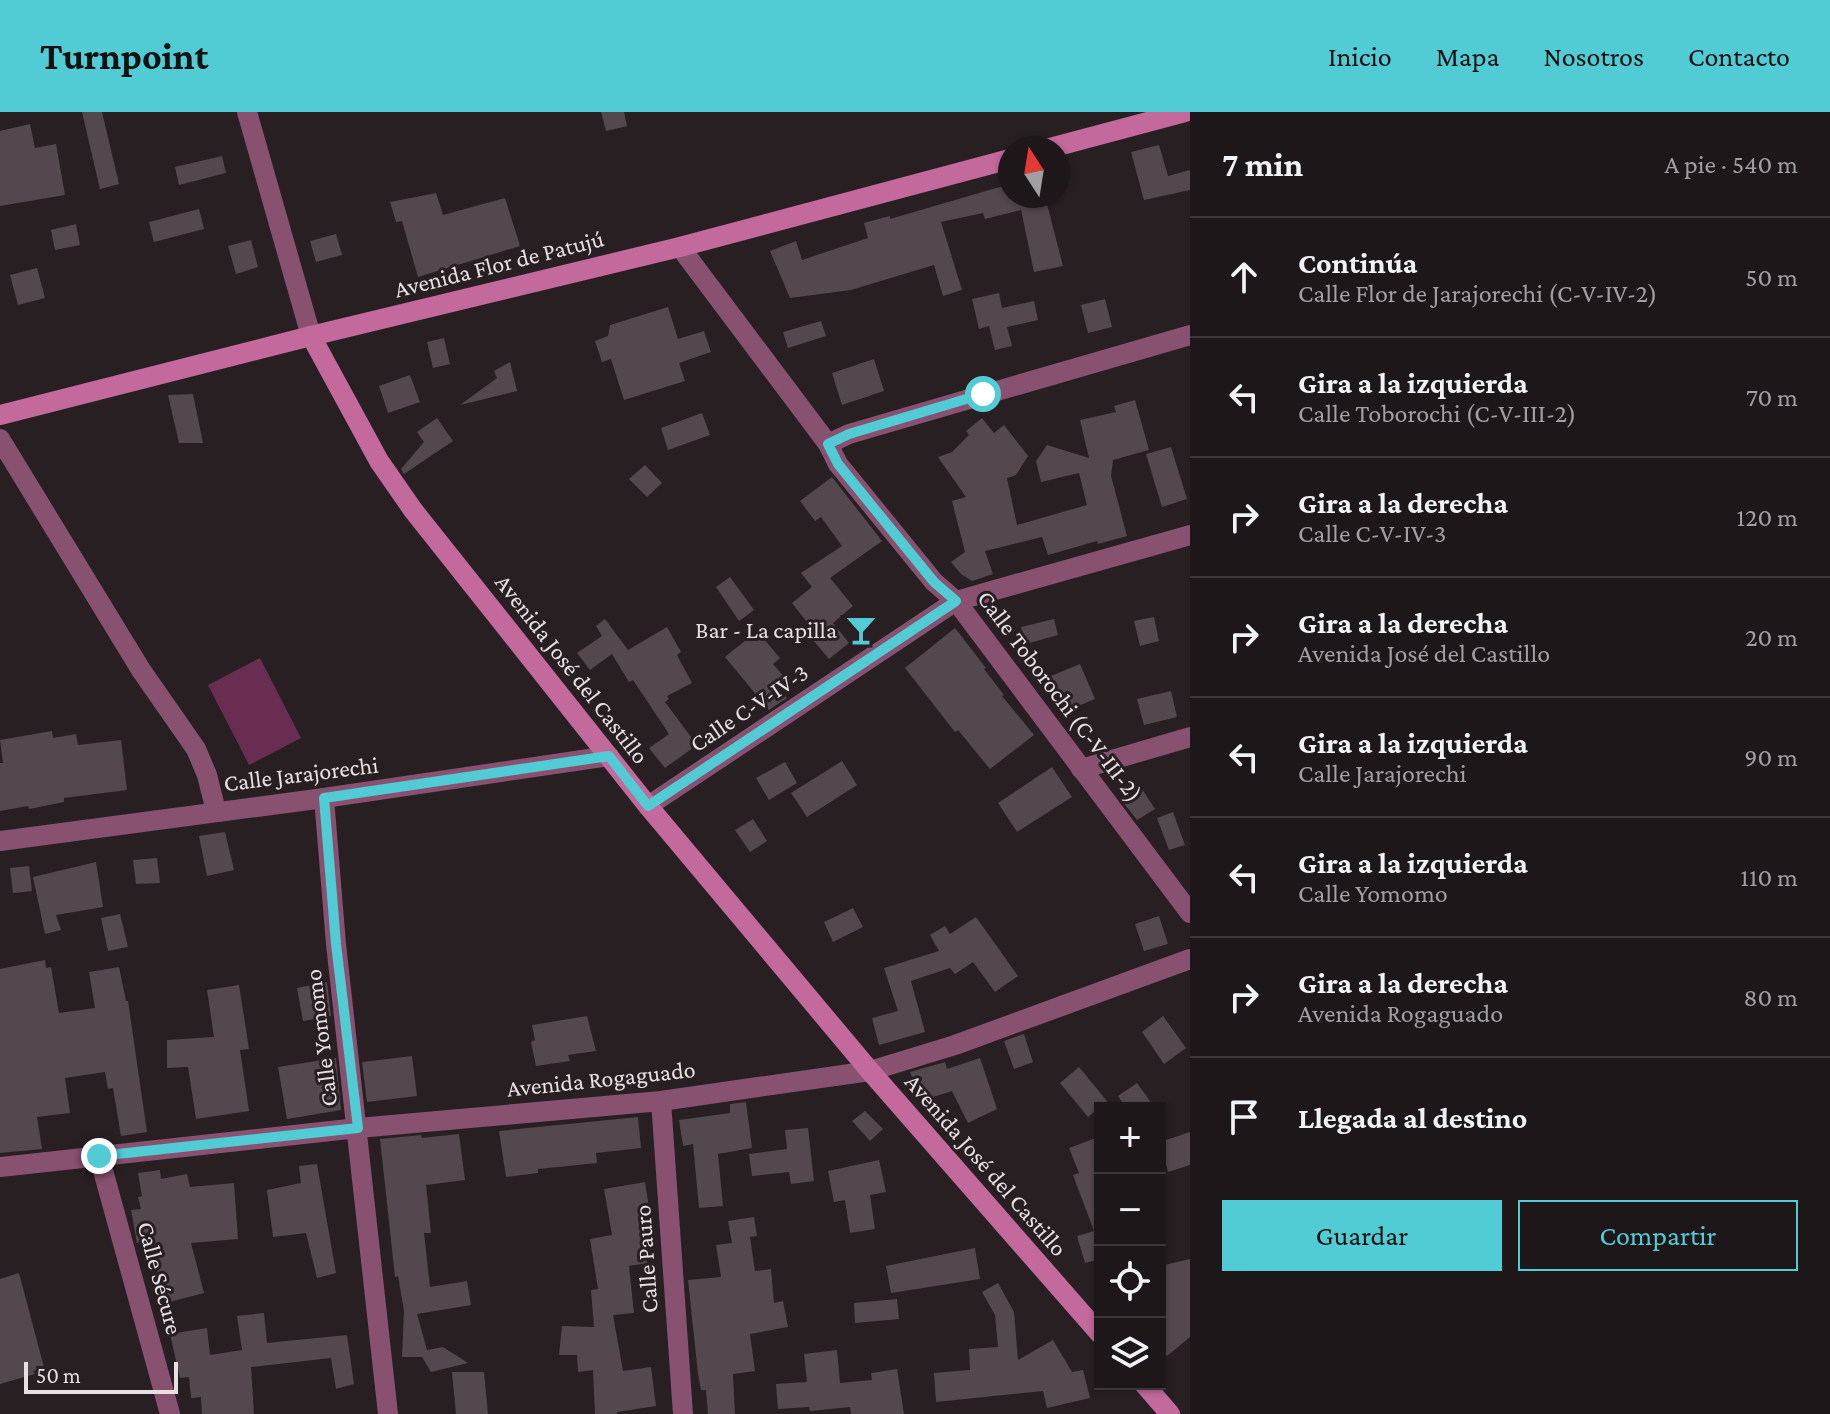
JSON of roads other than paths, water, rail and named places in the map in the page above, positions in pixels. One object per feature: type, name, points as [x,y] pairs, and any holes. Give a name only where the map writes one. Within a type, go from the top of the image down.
[{"type":"main road","points":[[1070,143],[1185,112]]},
{"type":"main road","name":"Avenida Flor de Patujú","points":[[0,415],[680,247],[998,162]]},
{"type":"main road","name":"Avenida José del Castillo","points":[[311,336],[379,461],[413,510],[648,806],[870,1071],[1094,1327]]},
{"type":"main road","points":[[1149,1390],[1170,1414]]},
{"type":"street","name":"Avenida José del Castillo","points":[[247,112],[311,336]]},
{"type":"street","name":"Calle Toborochi (C-V-III-2)","points":[[680,247],[828,444],[838,464],[934,582],[956,601],[1190,913]]},
{"type":"street","points":[[828,444],[849,434],[1190,335]]},
{"type":"street","points":[[0,439],[141,670],[196,749],[207,775],[216,811]]},
{"type":"street","name":"Calle C-V-IV-3","points":[[648,806],[956,601],[1190,535]]},
{"type":"street","points":[[1081,769],[1190,737]]},
{"type":"street","name":"Calle Jarajorechi","points":[[0,841],[609,756]]},
{"type":"street","name":"Calle Yomomo","points":[[324,798],[336,944],[388,1414]]},
{"type":"street","name":"Avenida Rogaguado","points":[[0,1167],[358,1128],[661,1101],[870,1071],[955,1045],[1190,959]]},
{"type":"street","name":"Calle Pauro","points":[[661,1101],[683,1414]]},
{"type":"street","name":"Calle Sécure","points":[[99,1156],[170,1414]]},
{"type":"place","name":"Bar - La capilla","points":[[861,630]]}]
